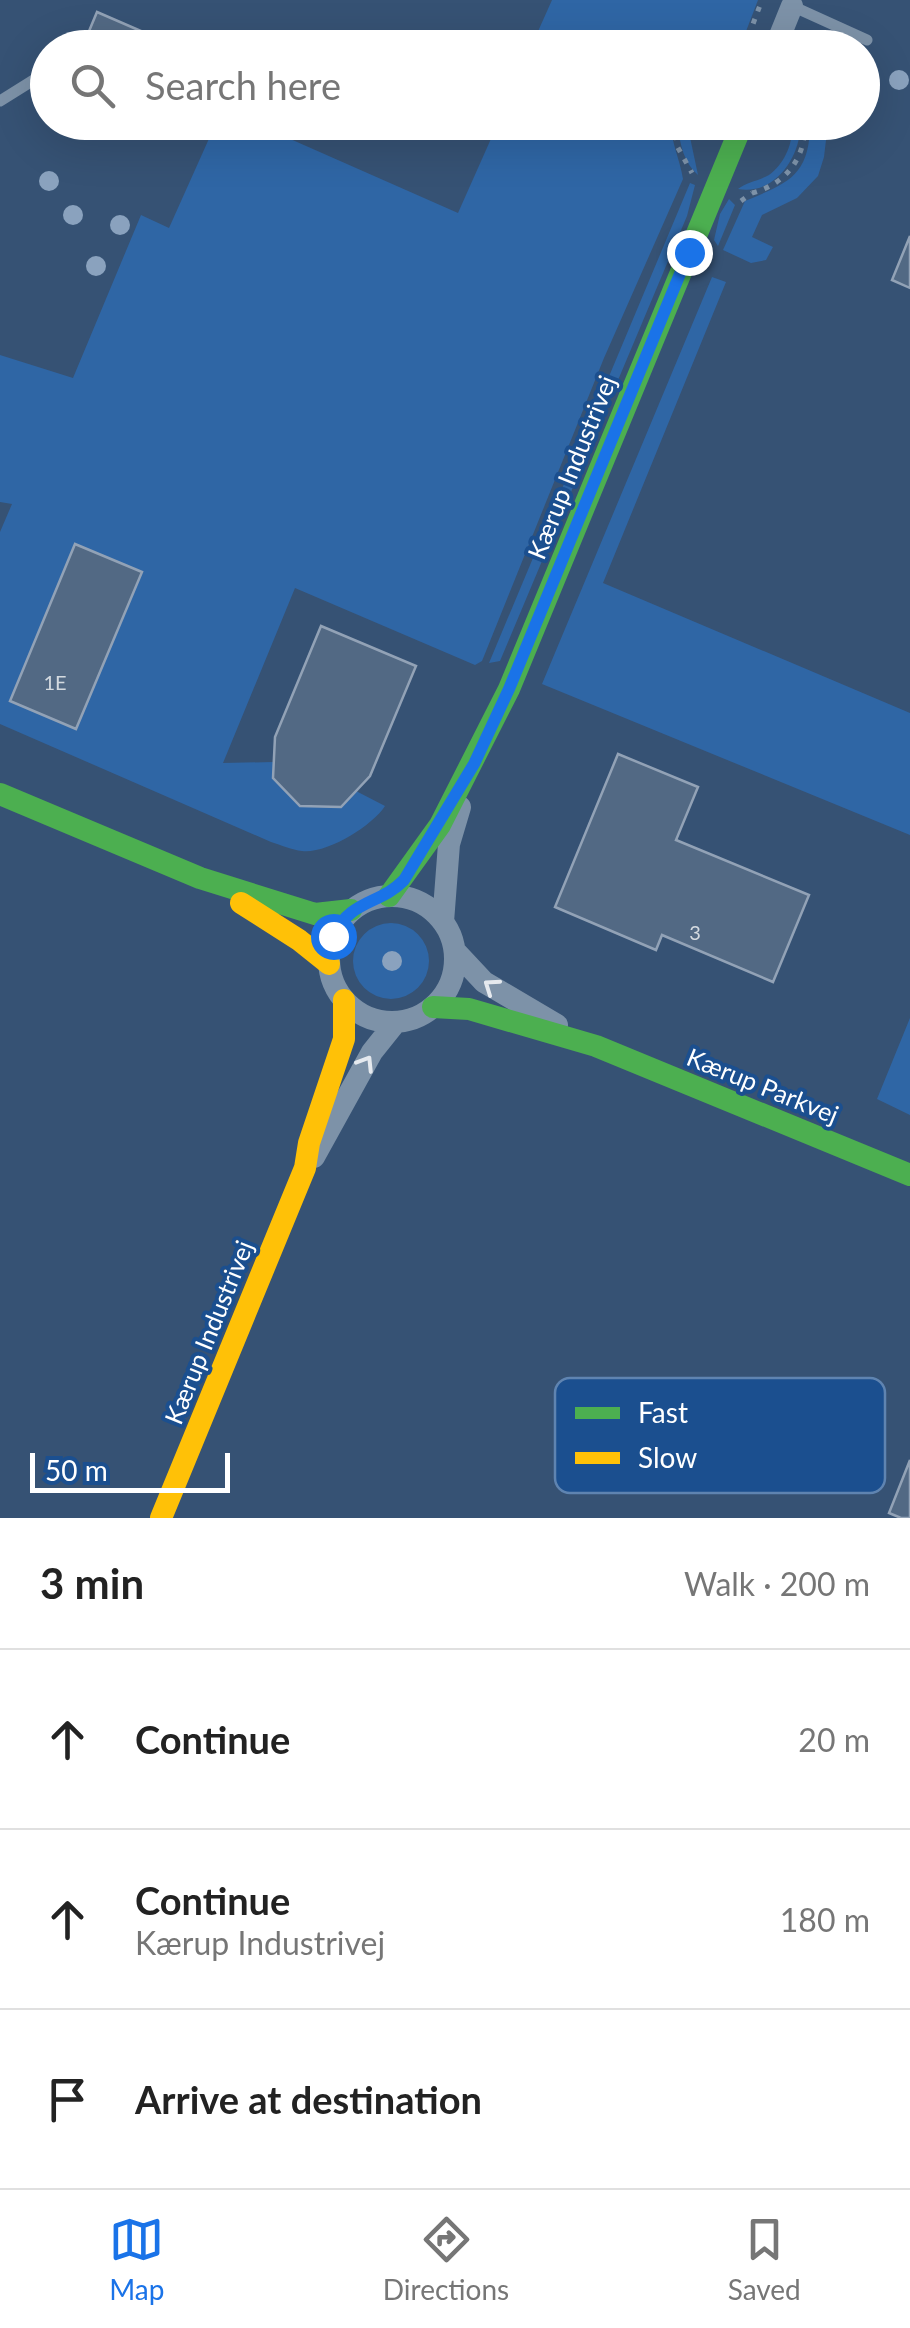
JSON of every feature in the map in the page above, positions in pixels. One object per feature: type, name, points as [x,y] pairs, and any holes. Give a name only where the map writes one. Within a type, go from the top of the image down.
[{"type":"street","points":[[782,30],[792,6]]},
{"type":"street","name":"Kærup Industrivej","points":[[389,896],[404,880],[474,764],[509,689],[735,140]]},
{"type":"street","name":"Kærup Industrivej","points":[[444,922],[449,844],[474,764]]},
{"type":"street","points":[[0,794],[200,878],[315,914],[351,910],[369,900],[389,896],[419,902],[444,922],[455,951],[451,982],[434,1007],[416,1018],[396,1022],[366,1017],[344,1000],[329,964],[333,936],[351,910]]},
{"type":"street","points":[[200,878],[266,917],[329,964]]},
{"type":"street","name":"Kærup Parkvej","points":[[455,951],[484,982],[596,1046],[910,1175]]},
{"type":"street","name":"Kærup Industrivej","points":[[306,1168],[309,1143],[344,1040],[344,1000]]},
{"type":"street","name":"Kærup Parkvej","points":[[434,1007],[469,1010],[596,1046]]},
{"type":"street","name":"Kærup Industrivej","points":[[161,1518],[306,1168],[372,1052],[396,1022]]},
{"type":"lane","points":[[792,6],[845,30]]},
{"type":"lane","points":[[0,100],[30,82]]},
{"type":"path","points":[[751,30],[762,0]]},
{"type":"path","points":[[677,140],[686,166],[714,188],[730,193],[752,193],[782,179],[801,153],[803,140]]},
{"type":"shaded area","points":[[552,0],[758,0],[747,30],[539,30]]},
{"type":"shaded area","points":[[208,140],[293,140],[458,213],[490,140],[673,140],[683,179],[604,358],[482,661],[475,665],[295,588],[223,763],[274,762],[273,779],[300,806],[341,807],[356,791],[385,806],[348,837],[312,851],[271,842],[0,724],[0,532],[12,504],[0,502],[0,355],[73,378],[141,215],[169,228]]},
{"type":"shaded area","points":[[681,140],[691,140],[698,175],[689,164]]},
{"type":"shaded area","points":[[791,140],[798,140],[791,160],[774,180],[764,186],[738,189],[769,175],[780,165]]},
{"type":"shaded area","points":[[826,140],[818,176],[797,198],[762,215],[752,237],[773,247],[766,260],[751,263],[723,250],[745,201],[794,175],[809,141]]},
{"type":"shaded area","points":[[690,183],[695,185],[687,216],[500,661],[489,663]]},
{"type":"shaded area","points":[[729,199],[735,205],[718,246],[714,240],[720,214]]},
{"type":"shaded area","points":[[712,277],[726,282],[603,583],[910,713],[910,835],[542,684]]},
{"type":"shaded area","points":[[391,923],[418,934],[429,961],[418,988],[391,999],[364,988],[353,961],[364,934]]},
{"type":"shaded area","points":[[910,1018],[910,1115],[877,1099]]},
{"type":"building","points":[[97,12],[138,30],[90,30]]},
{"type":"building","points":[[910,236],[910,288],[892,280]]},
{"type":"building","points":[[75,544],[142,572],[76,729],[10,701]]},
{"type":"building","points":[[321,626],[416,666],[370,776],[341,807],[300,806],[273,778],[275,737]]},
{"type":"building","points":[[618,754],[698,787],[676,840],[809,895],[773,982],[662,935],[656,950],[555,907]]},
{"type":"building","points":[[910,1460],[910,1518],[901,1518],[889,1513]]},
{"type":"traffic: fast","points":[[389,896],[440,825],[509,689],[736,140]]},
{"type":"traffic: fast","points":[[0,794],[200,878],[315,914],[351,910]]},
{"type":"traffic: fast","points":[[433,1007],[469,1009],[596,1046],[910,1175]]},
{"type":"traffic: slow","points":[[241,903],[329,964]]},
{"type":"traffic: slow","points":[[161,1518],[305,1168],[309,1143],[344,1039],[344,1000]]},
{"type":"route","points":[[333,936],[351,910],[369,900],[389,896],[404,880],[474,764],[509,689],[689,252]]}]
